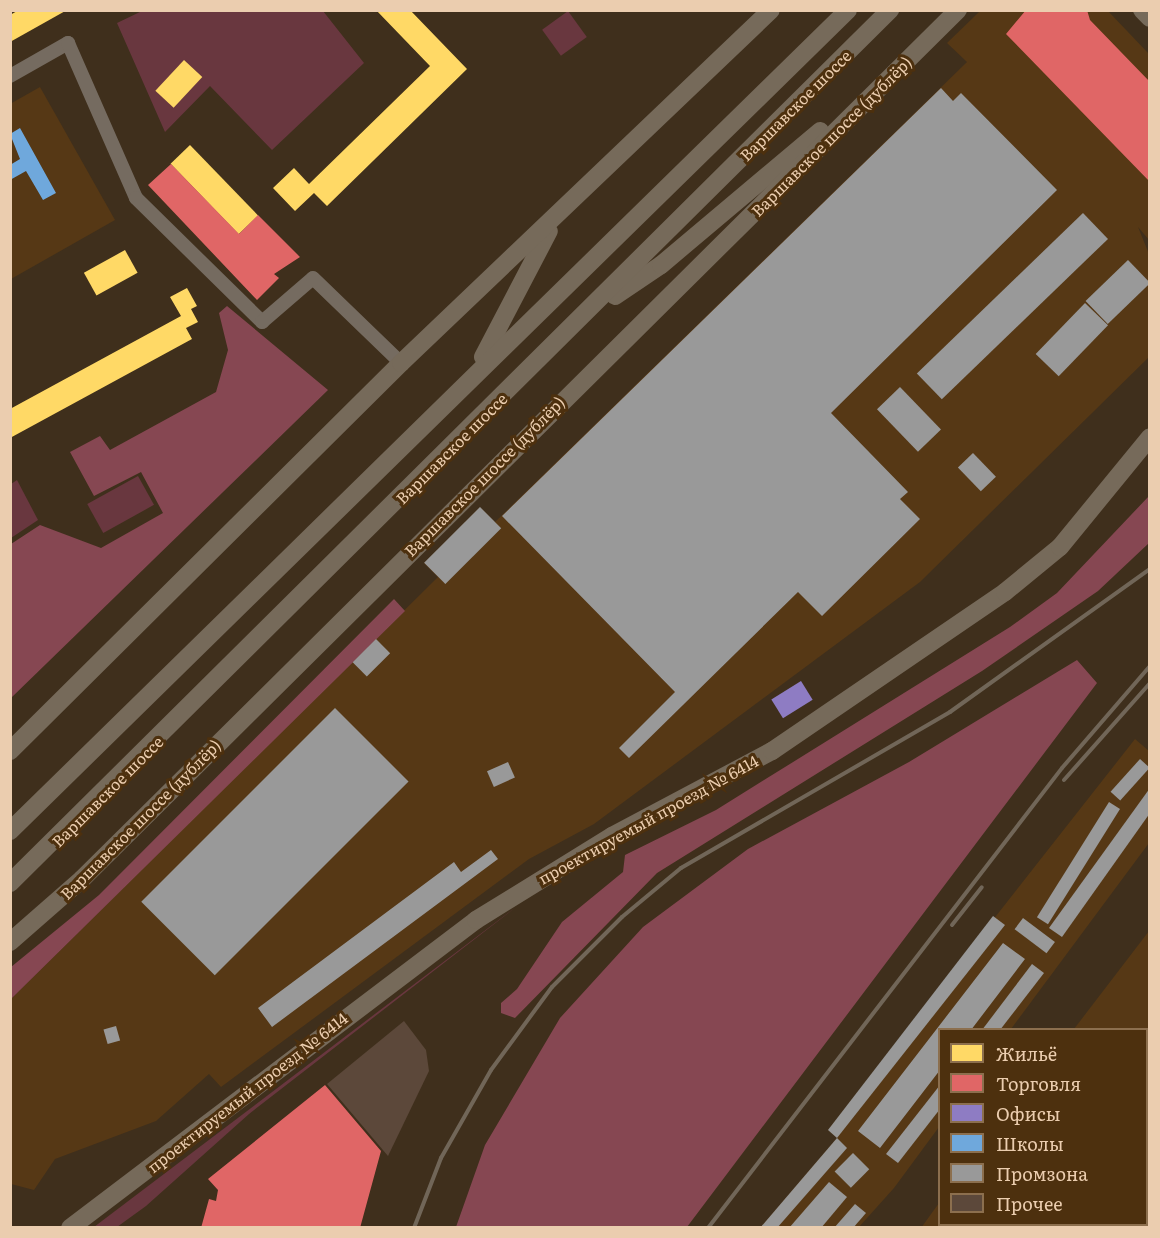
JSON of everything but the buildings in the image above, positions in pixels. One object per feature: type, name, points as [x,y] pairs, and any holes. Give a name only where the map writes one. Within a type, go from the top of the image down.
[{"type":"main road","points":[[10,751],[402,363],[771,10]]},
{"type":"main road","name":"Варшавское шоссе","points":[[10,831],[44,801],[848,10]]},
{"type":"main road","name":"Варшавское шоссе","points":[[10,883],[890,10]]},
{"type":"main road","name":"Варшавское шоссе (дублёр)","points":[[10,942],[82,879],[958,10]]},
{"type":"main road","points":[[1142,10],[1149,18]]},
{"type":"main road","points":[[583,316],[662,265],[903,65]]},
{"type":"main road","points":[[464,386],[498,334],[539,245],[573,198]]},
{"type":"main road","name":"проектируемый проезд № 6414","points":[[70,1227],[476,920],[612,836],[772,751],[1005,592],[1060,547],[1149,437]]},
{"type":"main road","points":[[10,816],[44,801]]},
{"type":"street","points":[[933,34],[951,10]]},
{"type":"street","points":[[10,76],[68,43],[136,198],[262,322],[313,278],[402,363]]},
{"type":"shaded area","points":[[142,11],[323,11],[364,63],[272,150],[210,86],[165,132],[117,23]]},
{"type":"shaded area","points":[[568,11],[587,37],[561,56],[542,30]]},
{"type":"shaded area","points":[[980,11],[1108,11],[1149,54],[1149,240],[1138,227],[1149,254],[1149,357],[920,582],[594,824],[529,859],[221,1087],[209,1074],[156,1121],[55,1159],[34,1190],[11,1184],[11,999],[438,577],[424,563],[480,507],[495,522],[967,62],[947,43]]},
{"type":"shaded area","points":[[40,87],[115,220],[11,279],[10,104]]},
{"type":"shaded area","points":[[227,306],[328,390],[11,698],[11,544],[40,525],[101,548],[163,513],[141,472],[94,496],[70,452],[100,436],[110,450],[216,392],[228,350],[219,313]]},
{"type":"shaded area","points":[[138,476],[154,505],[103,533],[87,504]]},
{"type":"shaded area","points":[[17,480],[38,520],[11,538],[11,484]]},
{"type":"shaded area","points":[[1149,496],[1149,543],[1098,591],[982,671],[657,873],[515,1018],[501,1013],[501,1003],[517,989],[562,922],[623,872],[625,855],[716,810],[1010,627],[1057,593]]},
{"type":"shaded area","points":[[394,599],[405,611],[11,999],[11,967],[99,895]]},
{"type":"shaded area","points":[[1077,660],[1097,683],[687,1227],[456,1227],[485,1145],[560,1018],[643,927],[748,849],[909,762]]},
{"type":"shaded area","points":[[1135,739],[1149,751],[1149,843],[1012,1028],[938,1028],[938,1128],[894,1188],[859,1227],[760,1228],[837,1138],[828,1130]]},
{"type":"shaded area","points":[[516,907],[249,1114],[146,1206],[117,1227],[94,1227]]},
{"type":"shaded area","points":[[1149,931],[1149,1227],[921,1228],[938,1204],[938,1226],[1148,1226],[1148,1028],[1075,1028]]},
{"type":"railway","points":[[414,1228],[441,1158],[491,1070],[552,987],[622,917],[681,868],[950,712],[1150,569]]},
{"type":"railway","points":[[708,1228],[1062,768],[1150,666]]},
{"type":"railway","points":[[1064,780],[1150,683]]},
{"type":"railway","points":[[952,925],[982,887]]}]
